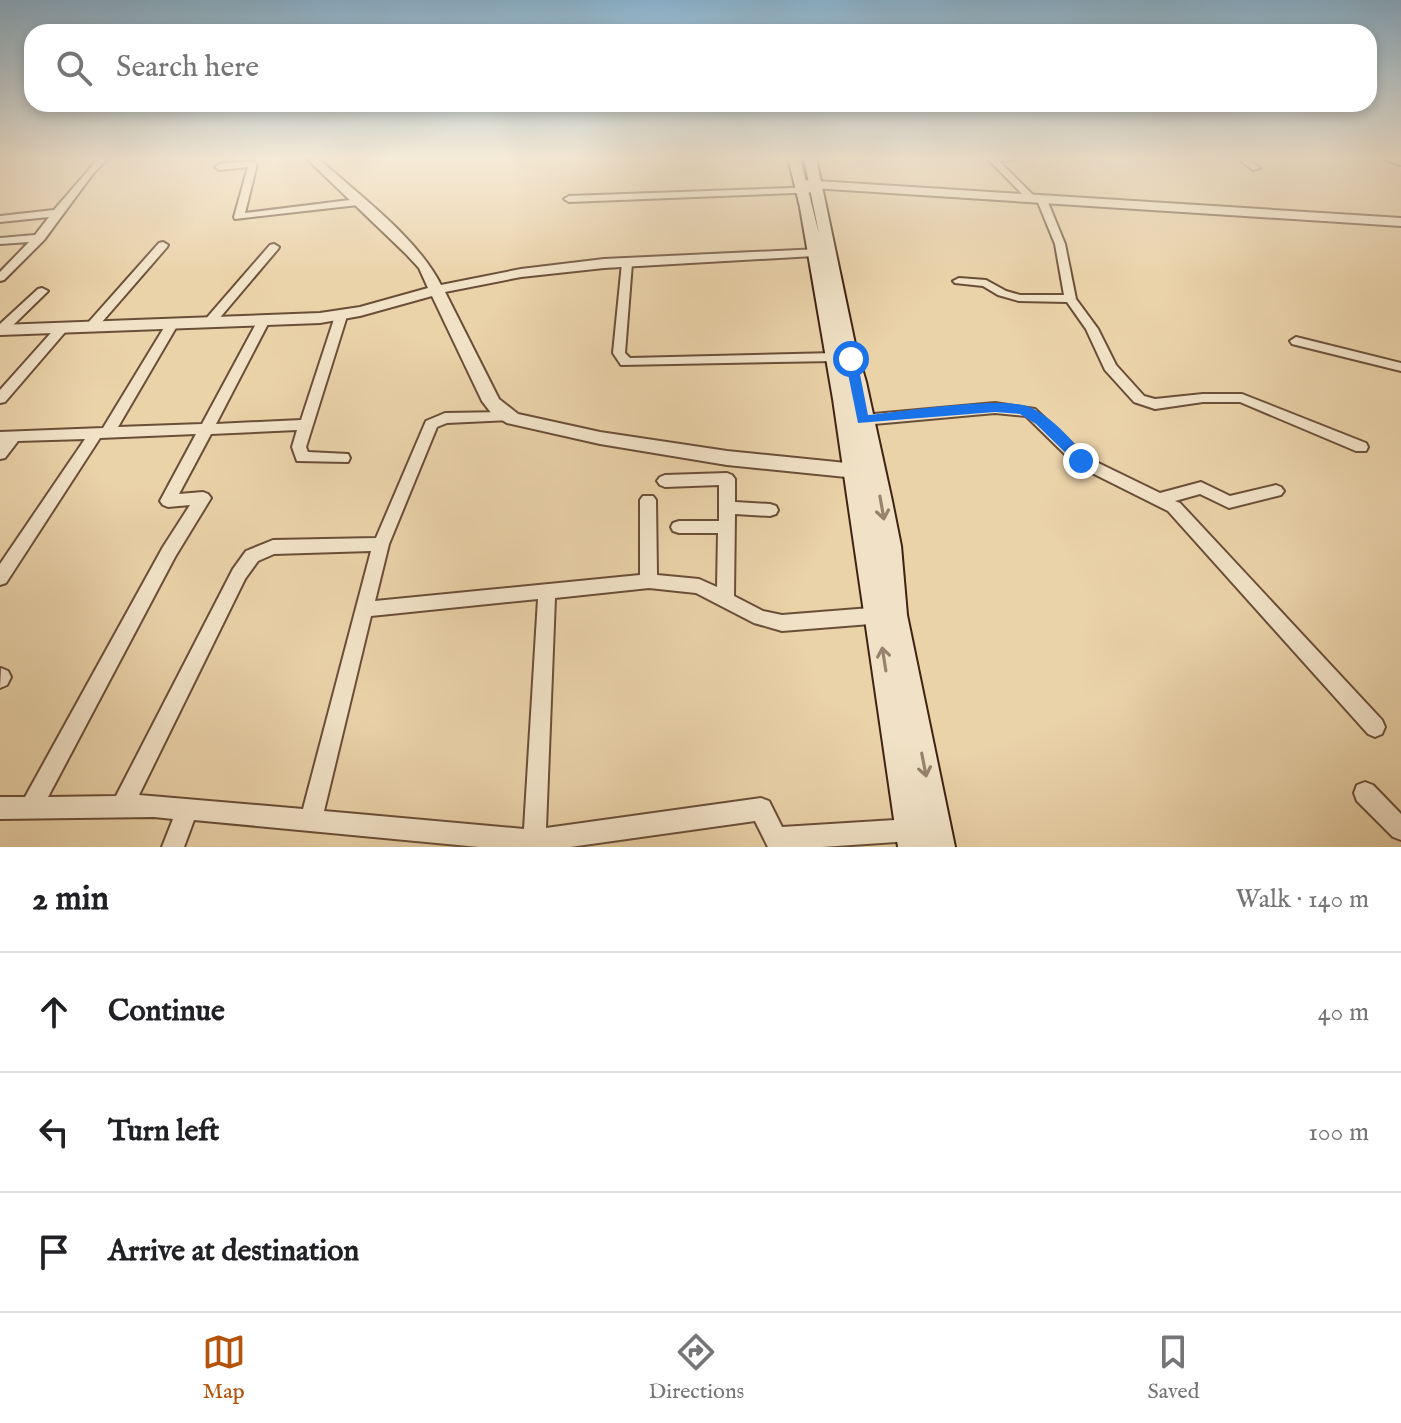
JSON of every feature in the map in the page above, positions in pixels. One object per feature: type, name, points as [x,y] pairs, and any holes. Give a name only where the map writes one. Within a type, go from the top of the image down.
[{"type":"main road","points":[[810,198],[814,252],[835,357],[865,472],[889,546],[885,615],[913,838]]},
{"type":"main road","points":[[812,198],[863,420],[865,472]]},
{"type":"main road","points":[[885,615],[939,847]]},
{"type":"street","points":[[0,278],[40,238],[70,198]]},
{"type":"street","points":[[244,198],[239,217],[358,202]]},
{"type":"street","points":[[353,198],[425,267],[491,401],[507,417]]},
{"type":"street","points":[[569,199],[608,198]]},
{"type":"street","points":[[954,198],[1401,230]]},
{"type":"street","points":[[1035,198],[1060,244],[1070,299],[1089,323],[1115,374],[1145,402],[1155,404],[1203,398],[1242,398],[1361,447]]},
{"type":"street","points":[[0,219],[58,213]]},
{"type":"street","points":[[1266,218],[1401,222]]},
{"type":"street","points":[[0,241],[40,238]]},
{"type":"street","points":[[91,327],[163,245]]},
{"type":"street","points":[[208,324],[274,247]]},
{"type":"street","points":[[0,330],[171,326],[341,316],[435,289],[516,274],[627,263],[814,252]]},
{"type":"street","points":[[627,263],[619,353],[626,362],[835,357]]},
{"type":"street","points":[[959,281],[983,282],[1019,298],[1070,299]]},
{"type":"street","points":[[0,330],[42,291]]},
{"type":"street","points":[[341,316],[299,447],[302,457],[343,458]]},
{"type":"street","points":[[31,807],[169,552],[203,498],[168,501],[263,322]]},
{"type":"street","points":[[0,578],[102,432],[171,326]]},
{"type":"street","points":[[0,399],[62,328]]},
{"type":"street","points":[[1296,341],[1401,367]]},
{"type":"street","points":[[863,420],[995,408],[1022,409],[1041,420],[1081,461],[1159,499],[1182,515],[1375,727]]},
{"type":"street","points":[[311,818],[367,609],[381,544],[431,424],[445,418],[507,417],[665,449],[865,472]]},
{"type":"street","points":[[0,454],[7,436],[306,425]]},
{"type":"street","points":[[665,481],[727,479],[725,599]]},
{"type":"street","points":[[1159,499],[1201,488],[1229,502],[1276,491]]},
{"type":"street","points":[[648,500],[649,581]]},
{"type":"street","points":[[727,508],[770,510]]},
{"type":"street","points":[[679,527],[727,527]]},
{"type":"street","points":[[123,805],[246,562],[273,547],[381,544]]},
{"type":"street","points":[[367,609],[649,581],[690,584],[760,618],[782,623],[885,615]]},
{"type":"street","points":[[534,844],[547,591]]},
{"type":"street","points":[[1365,793],[1401,829]]},
{"type":"street","points":[[0,808],[123,805],[187,809],[311,818],[534,844],[761,809],[776,839],[913,838]]},
{"type":"street","points":[[173,847],[187,809]]},
{"type":"route","points":[[851,359],[863,420],[995,408],[1022,409],[1041,420],[1081,461]]}]
